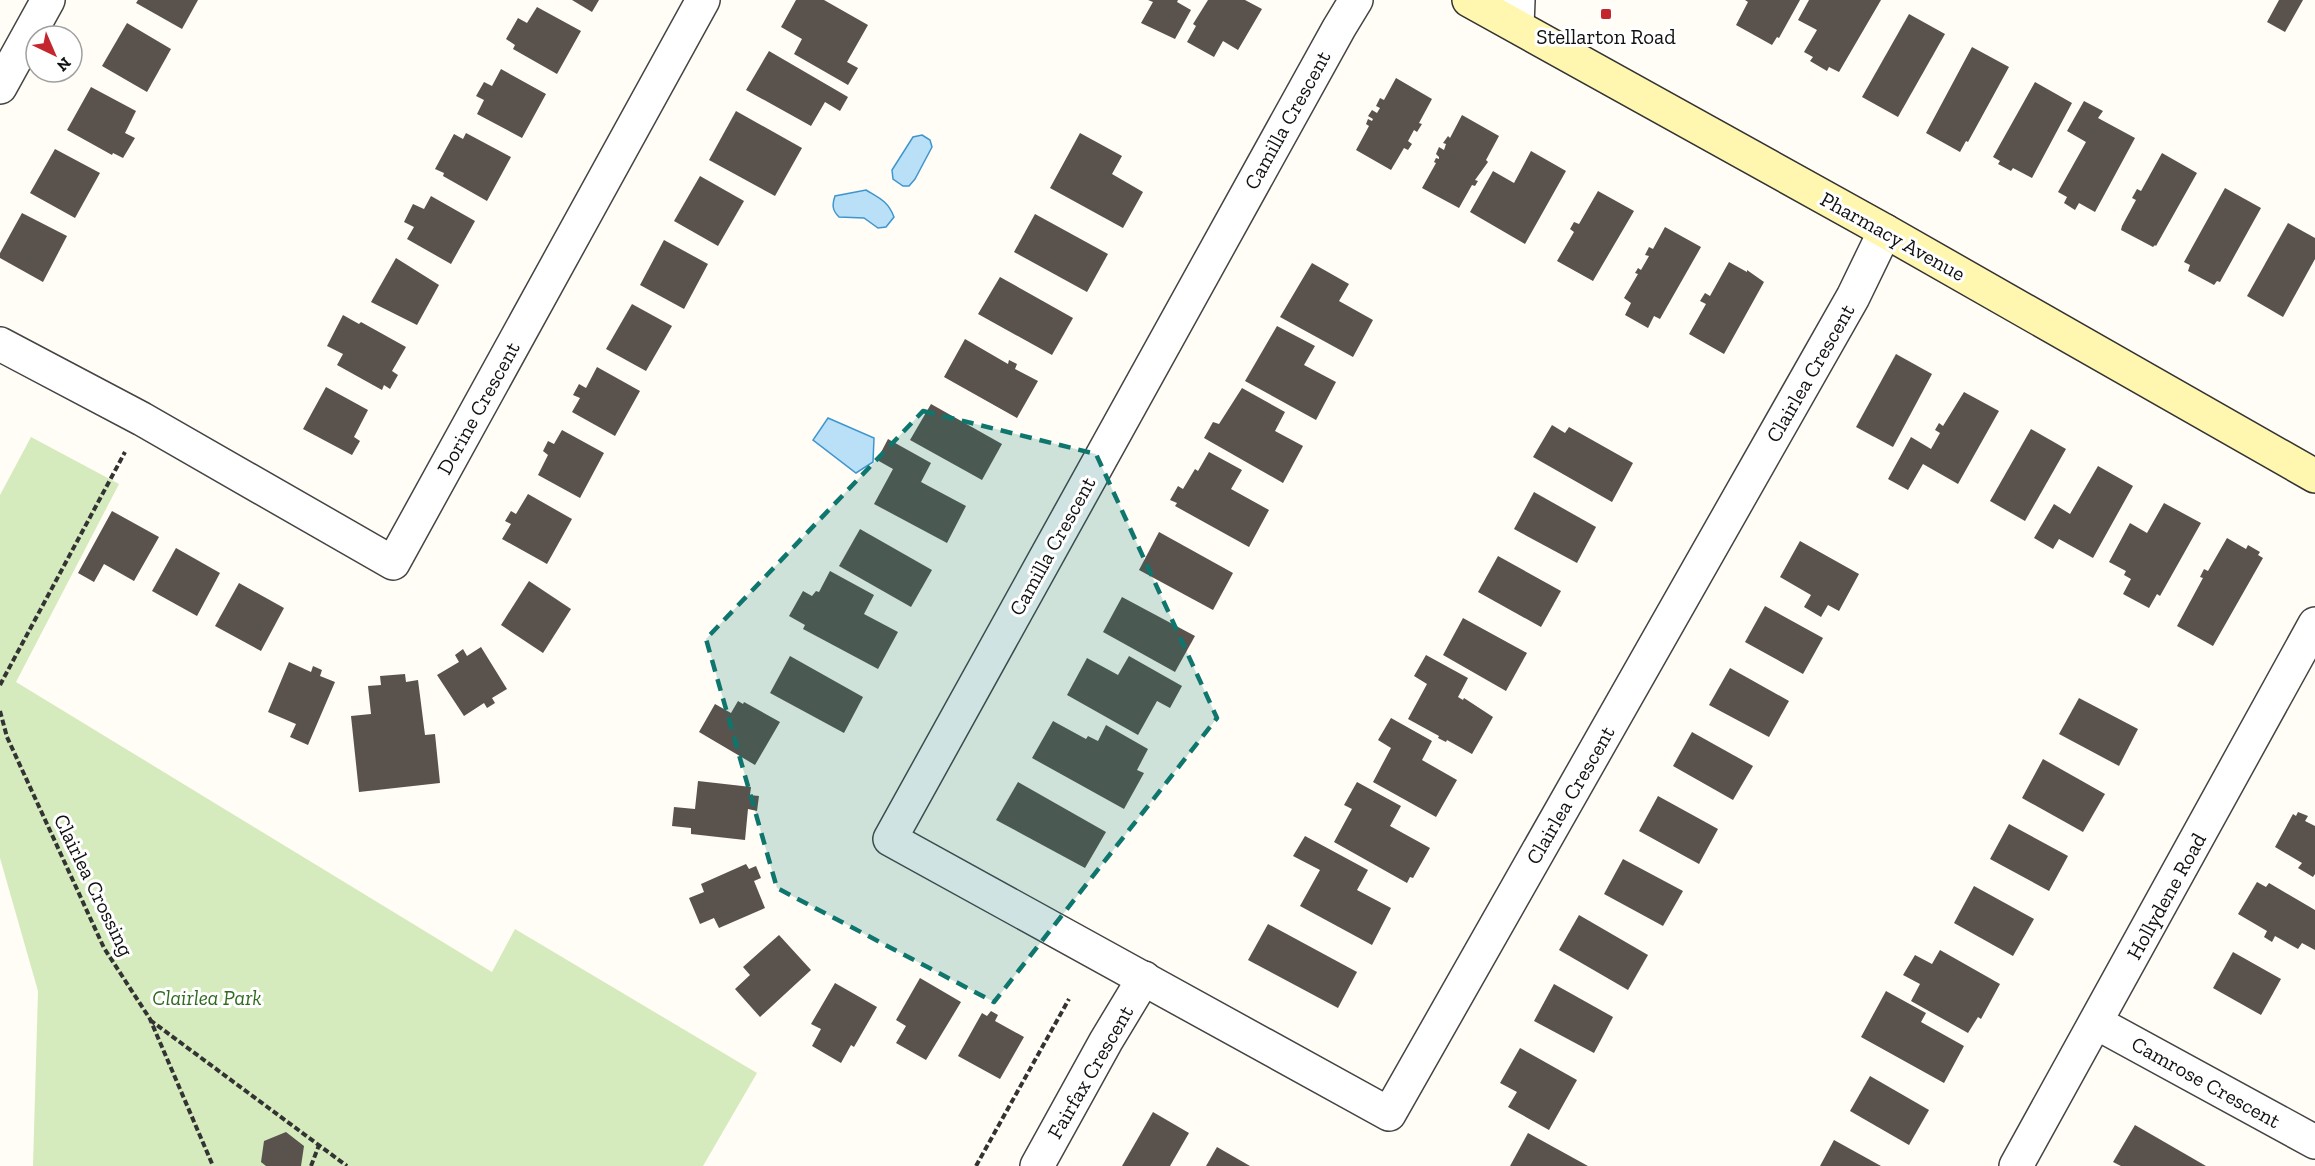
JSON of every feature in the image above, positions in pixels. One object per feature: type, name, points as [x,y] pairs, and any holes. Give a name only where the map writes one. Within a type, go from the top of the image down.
[{"type":"street","points":[[0,87],[48,0]]},
{"type":"street","name":"Dorine Crescent","points":[[142,419],[393,563],[703,0]]},
{"type":"street","name":"Camilla Crescent","points":[[1144,978],[890,839],[1356,0]]},
{"type":"street","name":"Pharmacy Avenue","points":[[1469,0],[1518,13],[1885,231],[2315,476]]},
{"type":"street","name":"Clairlea Crescent","points":[[1144,978],[1389,1114],[1855,293],[1885,231]]},
{"type":"street","points":[[0,344],[142,419]]},
{"type":"street","name":"Hollydene Road","points":[[2016,1166],[2097,1023],[2315,624]]},
{"type":"street","name":"Fairfax Crescent","points":[[1037,1166],[1106,1041],[1144,978]]},
{"type":"street","name":"Camrose Crescent","points":[[2097,1023],[2315,1142]]},
{"type":"path","points":[[0,686],[142,419]]},
{"type":"path","name":"Clairlea Crossing","points":[[0,711],[7,737],[104,948],[150,1019],[213,1166]]},
{"type":"path","points":[[976,1166],[1069,999]]},
{"type":"path","points":[[150,1019],[347,1166]]},
{"type":"path","points":[[311,1166],[319,1145]]},
{"type":"highlighted area","points":[[923,411],[1096,454],[1217,718],[994,1002],[777,888],[706,639]]},
{"type":"green space","name":"Clairlea Park","points":[[31,437],[119,484],[16,682],[492,972],[515,929],[757,1073],[703,1166],[33,1166],[38,991],[0,858],[0,495]]},
{"type":"water","points":[[922,135],[930,140],[932,147],[915,179],[909,186],[903,186],[893,179],[892,170],[913,137]]},
{"type":"water","points":[[866,190],[883,200],[892,212],[894,217],[886,227],[878,228],[864,218],[839,217],[835,212],[833,205],[835,196]]},
{"type":"water","points":[[828,418],[874,438],[873,462],[856,473],[813,440]]},
{"type":"building","points":[[138,0],[198,0],[182,29],[136,3]]},
{"type":"building","points":[[572,0],[599,0],[592,12]]},
{"type":"building","points":[[796,0],[824,0],[868,25],[847,62],[858,68],[848,85],[794,54],[802,39],[781,27]]},
{"type":"building","points":[[1148,0],[1178,0],[1177,2],[1191,10],[1175,39],[1141,23],[1153,2]]},
{"type":"building","points":[[1208,0],[1245,0],[1262,9],[1238,50],[1223,41],[1214,57],[1187,42],[1196,26],[1193,24]]},
{"type":"building","points":[[1745,0],[1800,0],[1779,38],[1777,37],[1772,45],[1736,25],[1748,2]]},
{"type":"building","points":[[1809,0],[1881,0],[1839,72],[1829,67],[1827,71],[1810,61],[1813,57],[1804,52],[1817,30],[1798,20]]},
{"type":"building","points":[[2279,0],[2303,0],[2285,32],[2267,22]]},
{"type":"building","points":[[537,7],[581,31],[557,74],[513,49],[515,45],[506,39],[518,18],[527,23]]},
{"type":"building","points":[[1909,14],[1945,34],[1898,117],[1862,97]]},
{"type":"building","points":[[127,23],[171,49],[147,92],[102,66]]},
{"type":"building","points":[[1972,47],[2009,67],[1968,142],[1966,141],[1960,152],[1926,133]]},
{"type":"building","points":[[769,51],[848,97],[840,111],[825,102],[811,126],[746,90]]},
{"type":"building","points":[[501,69],[546,94],[522,138],[477,114],[484,100],[476,96],[484,82],[492,86]]},
{"type":"building","points":[[1396,78],[1432,99],[1419,123],[1422,124],[1417,132],[1414,130],[1408,141],[1412,144],[1408,150],[1404,148],[1391,170],[1356,150],[1369,126],[1366,124],[1368,119],[1372,121],[1373,119],[1368,116],[1372,110],[1377,113],[1380,108],[1376,106],[1380,98],[1384,100]]},
{"type":"building","points":[[2035,82],[2072,103],[2032,178],[2013,168],[2011,171],[1998,164],[2000,161],[1993,157]]},
{"type":"building","points":[[91,87],[136,111],[125,133],[135,138],[123,158],[113,153],[112,155],[67,130]]},
{"type":"building","points":[[2084,101],[2103,111],[2098,118],[2135,138],[2095,212],[2079,203],[2075,210],[2064,203],[2067,197],[2058,192],[2086,142],[2067,131]]},
{"type":"building","points":[[736,111],[802,148],[775,196],[709,160]]},
{"type":"building","points":[[1462,115],[1499,136],[1486,160],[1488,162],[1475,180],[1478,181],[1475,186],[1472,185],[1459,208],[1422,188],[1436,163],[1434,162],[1436,158],[1439,159],[1436,154],[1439,147],[1444,150],[1446,144],[1443,143],[1448,136],[1450,138]]},
{"type":"building","points":[[466,133],[511,157],[487,201],[435,169],[454,134],[463,139]]},
{"type":"building","points":[[1080,133],[1122,156],[1112,174],[1143,192],[1123,228],[1050,188]]},
{"type":"building","points":[[55,149],[100,173],[75,218],[30,193]]},
{"type":"building","points":[[1531,151],[1566,171],[1525,244],[1470,212],[1493,171],[1514,183]]},
{"type":"building","points":[[2162,153],[2197,173],[2156,246],[2153,247],[2121,230],[2136,200],[2132,198],[2137,189],[2141,191]]},
{"type":"building","points":[[700,176],[744,201],[718,246],[674,221]]},
{"type":"building","points":[[2225,188],[2261,208],[2220,282],[2217,281],[2214,285],[2188,271],[2190,265],[2184,262]]},
{"type":"building","points":[[1598,191],[1634,211],[1593,281],[1557,261],[1574,232],[1570,229],[1574,222],[1579,224]]},
{"type":"building","points":[[431,196],[475,221],[451,264],[407,239],[414,227],[404,222],[413,204],[424,209]]},
{"type":"building","points":[[22,213],[67,236],[43,282],[0,258],[0,253]]},
{"type":"building","points":[[1035,214],[1108,254],[1087,292],[1014,252]]},
{"type":"building","points":[[2288,223],[2315,238],[2315,259],[2283,317],[2247,296]]},
{"type":"building","points":[[1665,227],[1701,247],[1660,319],[1654,316],[1648,328],[1625,315],[1631,303],[1624,298],[1638,274],[1635,273],[1638,268],[1641,270],[1649,256],[1645,255],[1649,247],[1653,249]]},
{"type":"building","points":[[664,240],[708,264],[684,309],[640,285]]},
{"type":"building","points":[[396,258],[439,285],[417,325],[371,302]]},
{"type":"building","points":[[1729,262],[1747,272],[1747,270],[1764,282],[1724,354],[1689,334],[1706,304],[1700,301],[1705,293],[1710,296]]},
{"type":"building","points":[[1312,263],[1349,284],[1339,301],[1373,320],[1353,357],[1280,317]]},
{"type":"building","points":[[1000,277],[1073,318],[1052,355],[978,314]]},
{"type":"building","points":[[632,304],[672,326],[646,371],[606,349]]},
{"type":"building","points":[[343,315],[359,324],[361,322],[406,347],[392,371],[398,375],[390,389],[384,385],[382,390],[337,365],[343,354],[327,346]]},
{"type":"building","points":[[1277,326],[1315,346],[1304,365],[1336,382],[1316,420],[1245,381]]},
{"type":"building","points":[[965,339],[1008,364],[1009,360],[1017,364],[1015,369],[1038,381],[1017,418],[944,377]]},
{"type":"building","points":[[1896,354],[1932,374],[1893,447],[1856,427]]},
{"type":"building","points":[[597,367],[640,391],[615,436],[572,412],[580,398],[573,395],[579,384],[586,388]]},
{"type":"building","points":[[326,387],[368,410],[354,437],[360,441],[352,455],[303,429]]},
{"type":"building","points":[[1242,388],[1285,412],[1275,431],[1303,446],[1283,483],[1204,438],[1213,422],[1219,424]]},
{"type":"building","points":[[1964,392],[1999,411],[1958,484],[1923,464],[1908,490],[1888,479],[1911,437],[1931,449],[1940,433],[1935,430],[1939,423],[1943,426]]},
{"type":"building","points":[[931,404],[1002,444],[982,480],[910,440]]},
{"type":"building","points":[[1552,425],[1565,433],[1569,427],[1633,463],[1612,502],[1533,457]]},
{"type":"building","points":[[2031,429],[2066,449],[2025,521],[1990,501]]},
{"type":"building","points":[[562,430],[604,453],[580,498],[538,475],[548,455],[543,451],[548,441],[554,444]]},
{"type":"building","points":[[888,439],[931,463],[921,482],[966,506],[947,543],[874,504],[893,469],[877,460]]},
{"type":"building","points":[[1209,452],[1242,470],[1231,489],[1269,510],[1249,547],[1175,506],[1177,503],[1170,500],[1178,486],[1183,489],[1195,469],[1198,471]]},
{"type":"building","points":[[2098,466],[2133,486],[2093,558],[2059,539],[2053,549],[2034,538],[2054,504],[2070,514]]},
{"type":"building","points":[[1534,492],[1596,527],[1577,563],[1514,529]]},
{"type":"building","points":[[528,494],[572,519],[547,564],[502,539],[511,524],[505,521],[511,511],[516,514]]},
{"type":"building","points":[[2164,503],[2201,523],[2160,596],[2157,594],[2149,608],[2123,594],[2131,579],[2124,575],[2126,571],[2109,562],[2130,523],[2147,533]]},
{"type":"building","points":[[112,511],[159,537],[134,581],[104,564],[94,582],[78,573]]},
{"type":"building","points":[[860,529],[932,570],[911,607],[839,566]]},
{"type":"building","points":[[1159,532],[1233,573],[1213,610],[1139,570]]},
{"type":"building","points":[[2227,538],[2246,549],[2248,545],[2260,552],[2258,555],[2263,558],[2213,646],[2177,626],[2203,578],[2200,577],[2204,569],[2208,571]]},
{"type":"building","points":[[1800,541],[1859,574],[1839,611],[1828,605],[1821,617],[1804,607],[1811,595],[1780,577]]},
{"type":"building","points":[[176,548],[220,573],[197,616],[152,591]]},
{"type":"building","points":[[1498,556],[1561,591],[1541,627],[1478,592]]},
{"type":"building","points":[[830,571],[874,595],[864,614],[898,632],[878,669],[803,629],[805,625],[789,616],[803,591],[812,596],[816,591],[819,592]]},
{"type":"building","points":[[529,581],[571,609],[543,653],[501,625]]},
{"type":"building","points":[[239,583],[284,608],[261,651],[215,626]]},
{"type":"building","points":[[1122,597],[1195,636],[1175,672],[1103,632]]},
{"type":"building","points":[[1765,606],[1823,638],[1803,674],[1745,642]]},
{"type":"building","points":[[1463,618],[1527,653],[1506,691],[1443,655]]},
{"type":"building","points":[[481,647],[507,689],[492,698],[495,703],[487,708],[484,703],[464,716],[437,675],[459,662],[455,655],[463,649],[467,656]]},
{"type":"building","points":[[1426,655],[1468,678],[1458,697],[1463,700],[1464,698],[1493,717],[1472,754],[1447,740],[1446,742],[1438,738],[1439,736],[1408,719],[1427,684],[1414,676]]},
{"type":"building","points":[[790,656],[863,697],[844,733],[770,693]]},
{"type":"building","points":[[1129,656],[1182,686],[1170,708],[1157,701],[1138,735],[1067,695],[1087,658],[1118,675]]},
{"type":"building","points":[[289,662],[311,672],[313,666],[322,670],[320,676],[335,682],[308,745],[290,737],[296,724],[268,712]]},
{"type":"building","points":[[1730,668],[1789,701],[1769,737],[1709,705]]},
{"type":"building","points":[[405,674],[406,682],[418,680],[425,735],[435,734],[440,783],[359,792],[351,716],[371,714],[368,686],[381,685],[380,676]]},
{"type":"building","points":[[2079,698],[2138,729],[2119,766],[2059,734]]},
{"type":"building","points":[[738,701],[780,722],[755,765],[699,732],[715,704],[731,713]]},
{"type":"building","points":[[1391,718],[1432,741],[1422,760],[1457,780],[1436,817],[1373,782],[1391,748],[1378,740]]},
{"type":"building","points":[[1053,721],[1086,739],[1088,736],[1098,741],[1106,725],[1148,749],[1137,770],[1144,773],[1124,809],[1032,758]]},
{"type":"building","points":[[1692,732],[1753,766],[1733,800],[1673,766]]},
{"type":"building","points":[[2043,759],[2105,794],[2083,832],[2022,798]]},
{"type":"building","points":[[698,781],[751,787],[750,795],[759,796],[757,811],[748,809],[745,840],[691,834],[691,828],[672,826],[674,807],[695,809]]},
{"type":"building","points":[[1018,782],[1106,832],[1085,868],[996,820]]},
{"type":"building","points":[[1357,782],[1401,806],[1390,826],[1430,848],[1413,878],[1410,877],[1407,883],[1334,842],[1352,809],[1344,805]]},
{"type":"building","points":[[1658,796],[1718,829],[1699,864],[1639,831]]},
{"type":"building","points":[[2298,812],[2308,816],[2305,821],[2315,826],[2315,874],[2313,877],[2298,868],[2302,863],[2275,847],[2293,814],[2296,816]]},
{"type":"building","points":[[2009,824],[2068,856],[2049,891],[1990,859]]},
{"type":"building","points":[[1305,836],[1368,870],[1357,890],[1391,908],[1372,945],[1300,906],[1320,870],[1293,856]]},
{"type":"building","points":[[1623,859],[1683,891],[1663,926],[1604,894]]},
{"type":"building","points":[[746,864],[749,869],[756,866],[761,878],[754,881],[765,908],[719,928],[714,918],[700,924],[689,898],[704,892],[701,884]]},
{"type":"building","points":[[2257,882],[2266,887],[2269,883],[2315,910],[2315,950],[2302,943],[2298,949],[2275,936],[2272,942],[2264,937],[2267,931],[2238,914]]},
{"type":"building","points":[[1974,886],[2034,919],[2013,956],[1954,923]]},
{"type":"building","points":[[1579,915],[1648,955],[1628,990],[1559,950]]},
{"type":"building","points":[[1268,924],[1357,972],[1338,1008],[1248,960]]},
{"type":"building","points":[[779,935],[811,970],[760,1017],[735,989],[750,975],[743,967]]},
{"type":"building","points":[[1940,950],[2000,984],[1981,1019],[1978,1017],[1968,1033],[1911,1001],[1920,984],[1903,975],[1915,955],[1932,964]]},
{"type":"building","points":[[2233,952],[2281,979],[2261,1015],[2213,988]]},
{"type":"building","points":[[920,978],[961,1002],[926,1060],[896,1043],[906,1026],[896,1020]]},
{"type":"building","points":[[835,983],[877,1007],[854,1047],[851,1045],[841,1063],[812,1046],[821,1029],[811,1024]]},
{"type":"building","points":[[1554,984],[1613,1017],[1594,1053],[1534,1021]]},
{"type":"building","points":[[1886,991],[1926,1013],[1921,1022],[1964,1046],[1944,1083],[1861,1037]]},
{"type":"building","points":[[991,1011],[998,1015],[995,1021],[1024,1037],[1000,1079],[958,1056],[982,1013],[987,1016]]},
{"type":"building","points":[[1520,1048],[1577,1080],[1549,1130],[1508,1107],[1517,1092],[1500,1083]]},
{"type":"building","points":[[1870,1076],[1929,1110],[1909,1145],[1850,1111]]},
{"type":"building","points":[[1153,1112],[1189,1133],[1170,1166],[1122,1166]]},
{"type":"building","points":[[2135,1125],[2206,1166],[2121,1166],[2113,1162]]},
{"type":"building","points":[[286,1132],[304,1146],[301,1166],[266,1166],[261,1162],[264,1141]]},
{"type":"building","points":[[1528,1133],[1588,1166],[1510,1166]]},
{"type":"building","points":[[1834,1140],[1881,1166],[1820,1166]]},
{"type":"building","points":[[1217,1147],[1250,1166],[1206,1166]]},
{"type":"place","name":"Stellarton Road","points":[[1606,14]]}]
